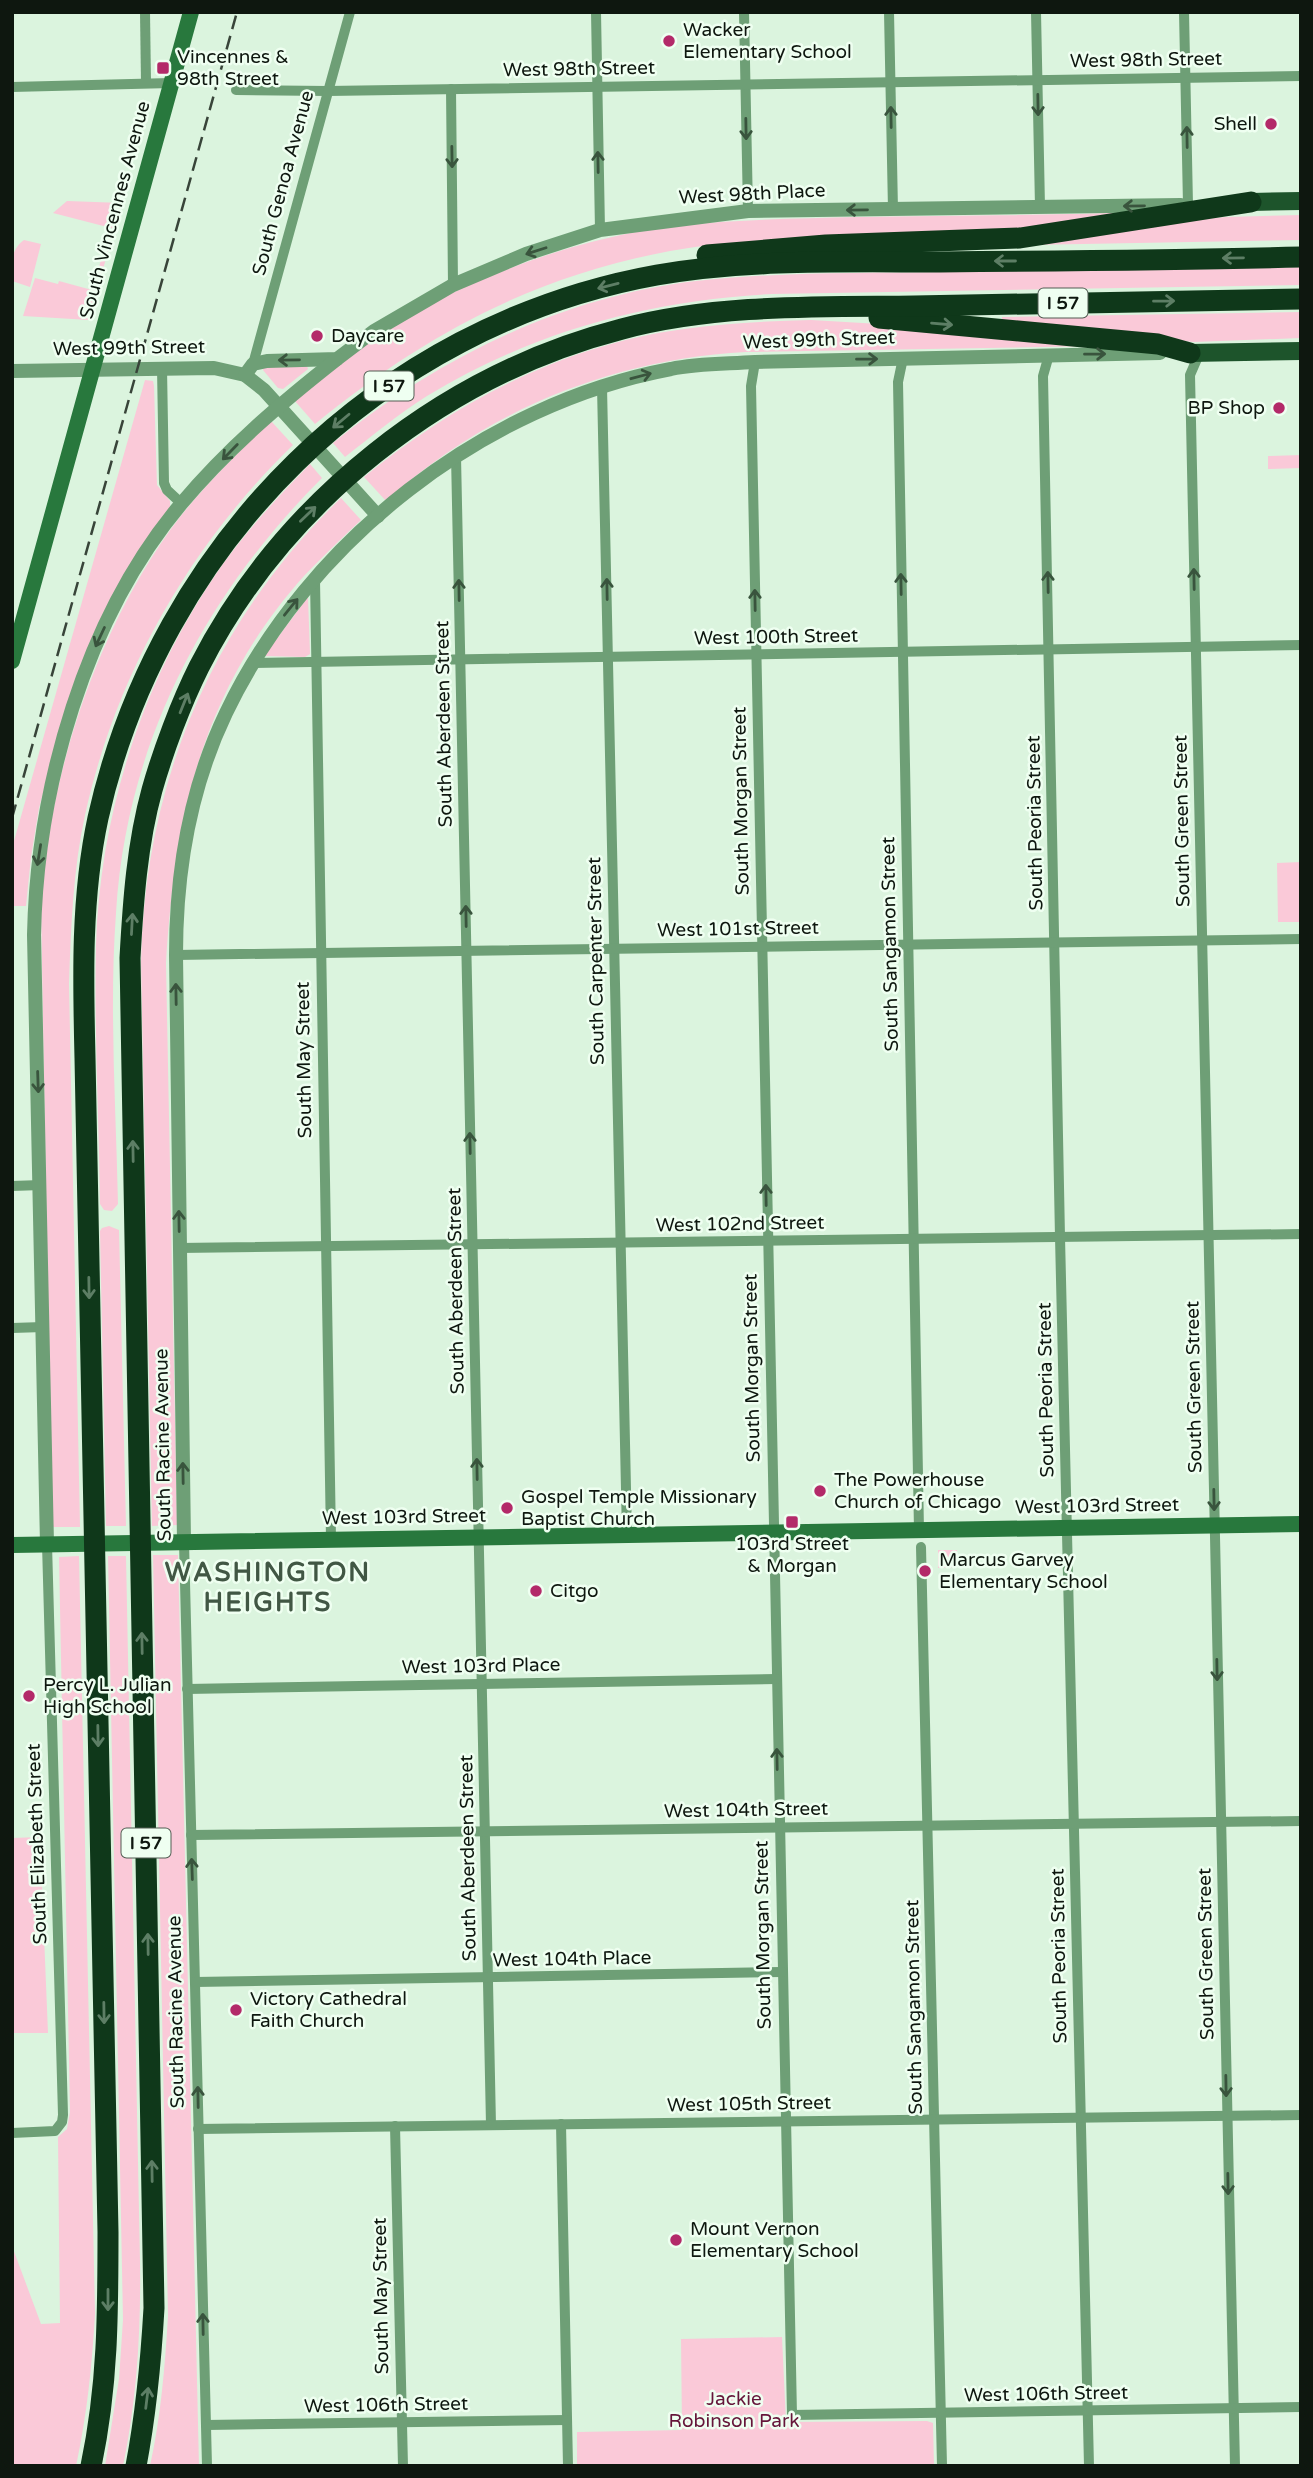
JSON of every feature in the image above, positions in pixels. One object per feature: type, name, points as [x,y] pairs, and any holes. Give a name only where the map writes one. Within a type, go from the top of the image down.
[{"type":"highway","points":[[657,275],[691,257],[705,255],[826,246],[1020,238],[1251,202]]},
{"type":"highway","name":"I 57","points":[[91,2466],[105,2386],[108,2232],[84,954],[88,876],[109,773],[142,682],[188,596],[246,516],[313,445],[358,407],[399,378],[495,327],[567,298],[657,275],[706,269],[821,262],[1301,257]]},
{"type":"highway","name":"I 57","points":[[136,2466],[145,2421],[151,2366],[154,2294],[130,958],[133,910],[145,823],[153,789],[199,667],[253,582],[299,523],[358,467],[400,435],[484,381],[530,359],[621,329],[696,314],[758,309],[1301,299]]},
{"type":"highway","points":[[826,307],[882,318],[1158,344],[1195,353]]},
{"type":"main road","name":"South Vincennes Avenue","points":[[12,661],[191,12]]},
{"type":"main road","name":"West 98th Place","points":[[1251,202],[1301,201]]},
{"type":"main road","name":"West 99th Street","points":[[1195,353],[1301,351]]},
{"type":"main road","name":"West 103rd Street","points":[[12,1545],[773,1532],[920,1538],[1066,1528],[1301,1524]]},
{"type":"street","points":[[145,12],[146,83]]},
{"type":"street","name":"South Genoa Avenue","points":[[249,370],[350,12]]},
{"type":"street","points":[[596,12],[600,230]]},
{"type":"street","points":[[744,12],[748,211]]},
{"type":"street","points":[[889,12],[893,210]]},
{"type":"street","points":[[1036,12],[1040,207]]},
{"type":"street","points":[[1184,12],[1188,205]]},
{"type":"street","name":"West 98th Street","points":[[236,90],[328,91],[1301,76]]},
{"type":"street","points":[[12,87],[171,83]]},
{"type":"street","points":[[451,89],[453,285]]},
{"type":"street","name":"West 98th Place","points":[[337,359],[374,331],[453,285],[526,254],[600,230],[748,211],[1251,202]]},
{"type":"street","name":"West 99th Street","points":[[377,516],[456,456],[530,414],[602,387],[672,368],[755,362],[1195,353]]},
{"type":"street","name":"South Green Street","points":[[1195,353],[1190,375],[1235,2466]]},
{"type":"street","name":"South Peoria Street","points":[[1049,355],[1044,376],[1060,1237],[1089,2466]]},
{"type":"street","name":"South Sangamon Street","points":[[903,358],[898,382],[902,652],[942,2466]]},
{"type":"street","points":[[253,663],[279,622],[377,516],[249,370],[267,360],[337,359]]},
{"type":"street","name":"South Elizabeth Street","points":[[12,2133],[48,2132],[60,2126],[64,2115],[47,1544],[34,935],[37,864],[44,823],[67,727],[97,642],[131,575],[181,503],[249,432],[337,359]]},
{"type":"street","name":"South Morgan Street","points":[[755,362],[751,386],[761,947],[792,2415]]},
{"type":"street","points":[[162,368],[164,483],[167,490],[181,503]]},
{"type":"street","name":"West 99th Street","points":[[12,371],[162,368],[249,370]]},
{"type":"street","name":"South Carpenter Street","points":[[602,387],[627,1535]]},
{"type":"street","name":"South Aberdeen Street","points":[[456,456],[491,2125]]},
{"type":"street","name":"South May Street","points":[[315,580],[314,662],[331,1539]]},
{"type":"street","name":"West 100th Street","points":[[253,663],[1301,645]]},
{"type":"street","name":"South Racine Avenue","points":[[206,2466],[184,1542],[176,919],[193,805],[225,715],[253,663]]},
{"type":"street","name":"West 101st Street","points":[[176,955],[1301,939]]},
{"type":"street","points":[[12,1186],[41,1185]]},
{"type":"street","name":"West 102nd Street","points":[[179,1248],[1301,1234]]},
{"type":"street","points":[[12,1328],[43,1327]]},
{"type":"street","name":"West 103rd Place","points":[[187,1689],[776,1679]]},
{"type":"street","name":"West 104th Street","points":[[191,1835],[1301,1821]]},
{"type":"street","name":"West 104th Place","points":[[195,1982],[782,1972]]},
{"type":"street","name":"West 105th Street","points":[[198,2129],[1301,2115]]},
{"type":"street","points":[[561,2124],[569,2466]]},
{"type":"street","name":"South May Street","points":[[395,2126],[402,2466]]},
{"type":"street","name":"West 106th Street","points":[[792,2415],[1301,2407]]},
{"type":"street","name":"West 106th Street","points":[[205,2425],[567,2420]]},
{"type":"green space","points":[[67,201],[122,203],[115,229],[53,213]]},
{"type":"green space","points":[[1149,212],[1007,233],[730,244],[641,257],[589,271],[493,308],[402,360],[315,424],[294,400],[375,337],[428,305],[507,269],[590,242],[673,226],[752,220]]},
{"type":"green space","points":[[1301,215],[1301,240],[1029,245],[1179,221]]},
{"type":"green space","points":[[106,232],[113,233],[89,320],[23,316],[35,278],[92,290],[105,247]]},
{"type":"green space","points":[[24,240],[41,244],[30,287],[12,281],[14,253]]},
{"type":"green space","points":[[1301,267],[1301,285],[772,294],[725,298],[636,312],[550,337],[468,373],[427,396],[345,457],[333,443],[415,384],[503,336],[597,301],[646,289],[696,281],[789,274]]},
{"type":"green space","points":[[1301,312],[1301,338],[1194,342],[1002,325],[1002,317]]},
{"type":"green space","points":[[811,320],[897,325],[1101,346],[746,352],[696,357],[599,378],[553,395],[508,416],[465,441],[424,469],[386,501],[364,477],[436,424],[474,401],[554,363],[596,348],[684,329]]},
{"type":"green space","points":[[307,366],[308,369],[283,389],[278,388],[263,370],[263,367]]},
{"type":"green space","points":[[145,380],[153,381],[154,386],[157,485],[170,501],[170,507],[152,532],[51,763],[39,808],[26,906],[12,906],[12,848]]},
{"type":"green space","points":[[271,421],[293,445],[221,525],[162,615],[137,662],[116,712],[85,815],[75,878],[69,984],[80,1527],[52,1527],[41,907],[54,806],[83,702],[102,652],[125,604],[180,517],[212,480]]},
{"type":"green space","points":[[1301,455],[1301,468],[1268,469],[1268,456]]},
{"type":"green space","points":[[310,464],[322,478],[241,572],[208,623],[179,676],[154,732],[136,790],[123,851],[114,949],[113,1022],[118,1204],[112,1211],[104,1210],[100,1204],[96,945],[99,894],[117,794],[150,697],[195,606],[243,538]]},
{"type":"green space","points":[[341,498],[361,520],[304,576],[269,619],[241,664],[218,710],[200,757],[177,857],[166,963],[177,1525],[152,1526],[141,962],[145,896],[156,831],[172,769],[194,710],[222,653],[255,598],[295,547]]},
{"type":"green space","points":[[308,597],[310,654],[305,657],[264,656]]},
{"type":"green space","points":[[1301,862],[1299,922],[1278,922],[1277,863]]},
{"type":"green space","points":[[109,1226],[119,1230],[126,1526],[106,1526],[100,1231]]},
{"type":"green space","points":[[938,1550],[957,1550],[957,1567],[938,1568]]},
{"type":"green space","points":[[153,1555],[178,1555],[199,2466],[150,2466],[162,2391],[168,2316]]},
{"type":"green space","points":[[79,1556],[94,2333],[86,2409],[76,2466],[12,2466],[12,2246],[41,2324],[60,2323],[58,2137],[67,2129],[70,2112],[59,1557]]},
{"type":"green space","points":[[108,1556],[126,1556],[140,2262],[137,2365],[123,2466],[105,2466],[119,2379],[123,2320]]},
{"type":"green space","points":[[40,1837],[48,2033],[12,2033],[12,1838]]},
{"type":"green space","name":"Jackie Robinson Park","points":[[782,2337],[786,2422],[927,2421],[933,2423],[934,2466],[577,2466],[577,2432],[682,2430],[681,2339]]},
{"type":"railway","points":[[12,818],[237,12]]},
{"type":"place","name":"Wacker Elementary School","points":[[669,41]]},
{"type":"place","name":"Vincennes & 98th Street","points":[[163,68]]},
{"type":"place","name":"Shell","points":[[1271,124]]},
{"type":"place","name":"Daycare","points":[[317,336]]},
{"type":"place","name":"BP Shop","points":[[1279,408]]},
{"type":"place","name":"The Powerhouse Church of Chicago","points":[[820,1491]]},
{"type":"place","name":"Gospel Temple Missionary Baptist Church","points":[[507,1508]]},
{"type":"place","name":"103rd Street & Morgan","points":[[792,1522]]},
{"type":"place","name":"Marcus Garvey Elementary School","points":[[925,1571]]},
{"type":"place","name":"Citgo","points":[[536,1591]]},
{"type":"place","name":"Percy L. Julian High School","points":[[29,1696]]},
{"type":"place","name":"Victory Cathedral Faith Church","points":[[236,2010]]},
{"type":"place","name":"Mount Vernon Elementary School","points":[[676,2240]]},
{"type":"district","name":"WASHINGTON HEIGHTS","points":[[268,1587]]}]
